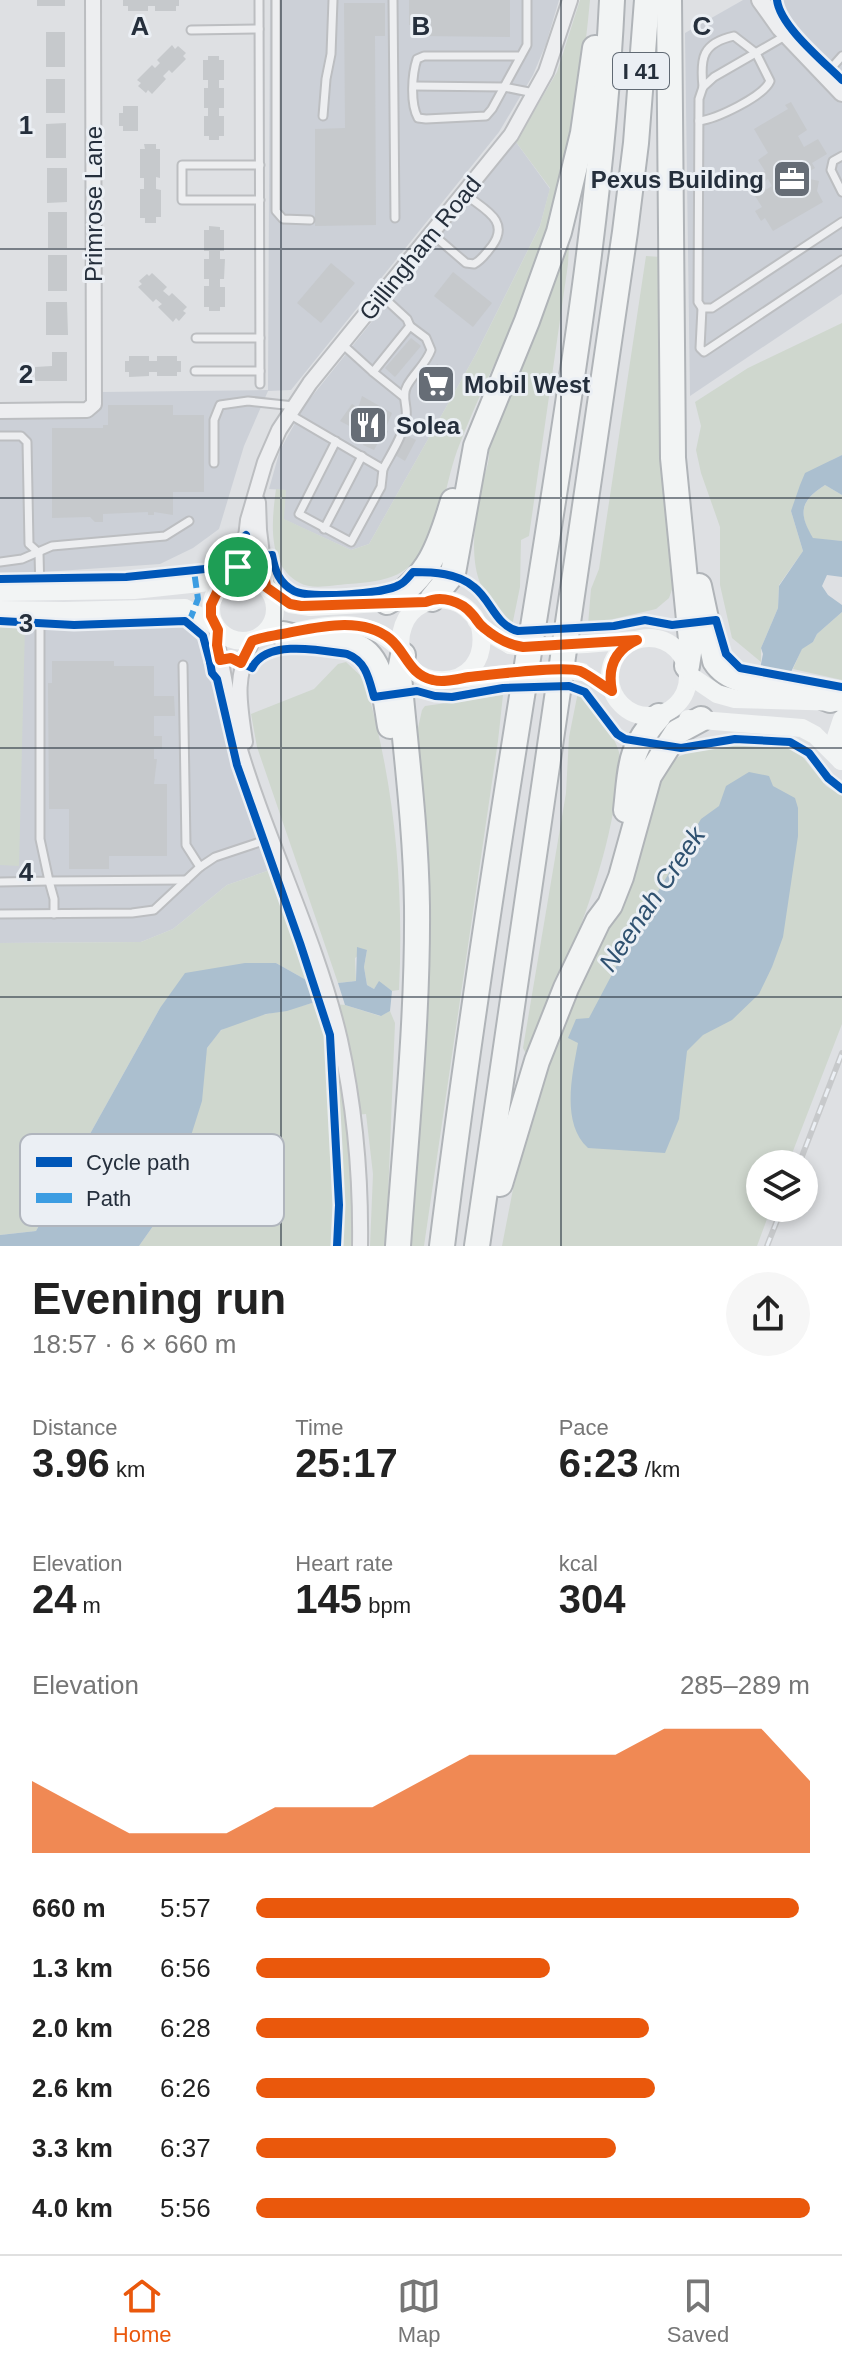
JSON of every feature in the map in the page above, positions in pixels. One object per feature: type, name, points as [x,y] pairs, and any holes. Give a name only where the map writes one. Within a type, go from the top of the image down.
[{"type":"highway","points":[[429,601],[450,579],[456,564],[476,446],[559,232],[583,133],[598,23],[610,0]]},
{"type":"highway","name":"I 41","points":[[442,1246],[493,881],[594,219],[607,92],[610,0]]},
{"type":"highway","name":"I 41","points":[[477,1246],[625,232],[636,143],[647,0]]},
{"type":"highway","points":[[669,0],[675,488],[691,640],[688,670]]},
{"type":"highway","points":[[673,407],[682,495],[715,661],[722,671],[745,680],[808,691],[838,707]]},
{"type":"highway","points":[[387,602],[413,586],[439,545],[463,466],[488,414]]},
{"type":"highway","points":[[265,638],[350,644],[371,656],[381,680],[413,850]]},
{"type":"highway","points":[[398,1246],[416,959],[416,882],[399,676],[402,653]]},
{"type":"highway","points":[[490,1246],[498,1189],[523,1099],[566,988],[598,921],[625,820],[634,751],[641,737],[663,714]]},
{"type":"highway","points":[[598,921],[610,905],[621,877],[643,792],[656,763],[677,732],[701,719]]},
{"type":"main road","points":[[0,592],[134,590],[251,578],[290,604],[301,606],[451,600],[473,614],[482,638],[476,663],[456,679]]},
{"type":"main road","points":[[217,628],[211,605],[220,586],[231,579]]},
{"type":"main road","points":[[265,638],[275,612],[269,589]]},
{"type":"main road","points":[[402,653],[400,639],[408,617],[429,601]]},
{"type":"main road","points":[[0,610],[185,608],[234,640],[342,625],[361,626],[377,630],[389,638],[419,675],[430,680],[567,670],[582,672],[612,691],[625,709],[636,715],[663,714],[682,719],[802,728],[815,735],[842,761]]},
{"type":"main road","points":[[480,626],[510,645],[523,647],[662,640],[673,646],[682,655],[688,670],[717,694],[735,699],[838,707],[835,740],[842,761]]},
{"type":"main road","points":[[612,691],[610,670],[613,660],[627,644],[637,640]]},
{"type":"main road","points":[[663,714],[674,708],[685,693],[688,670]]},
{"type":"street","name":"Primrose Lane","points":[[0,411],[92,408],[93,0]]},
{"type":"street","name":"Gillingham Road","points":[[231,579],[245,546],[248,520],[265,462],[291,410],[341,343],[511,135],[536,94],[555,51],[570,0]]},
{"type":"street","points":[[760,0],[786,36],[842,93]]},
{"type":"street","name":"Gillingham Road","points":[[258,489],[259,530],[269,589]]},
{"type":"street","points":[[217,628],[217,645],[230,714],[339,1038],[354,1115],[361,1192],[360,1246]]},
{"type":"street","points":[[251,778],[238,683],[241,663],[265,638]]},
{"type":"lane","points":[[259,0],[260,384]]},
{"type":"lane","points":[[276,0],[276,211],[283,219],[310,220]]},
{"type":"lane","points":[[323,116],[331,54],[333,0]]},
{"type":"lane","points":[[393,0],[395,218]]},
{"type":"lane","points":[[521,56],[424,56],[417,59],[414,67],[414,111],[418,118],[426,119],[486,116],[504,87],[521,56],[527,45],[527,0]]},
{"type":"lane","points":[[191,30],[259,29]]},
{"type":"lane","points":[[699,121],[709,120],[733,108],[767,87],[770,81],[756,53],[734,36],[704,52],[700,64],[703,87],[699,99],[698,302],[702,308],[700,348],[704,352],[842,260]]},
{"type":"lane","points":[[703,87],[714,77],[786,36]]},
{"type":"lane","points":[[825,76],[842,56]]},
{"type":"lane","points":[[414,86],[504,87],[536,94]]},
{"type":"lane","points":[[842,156],[833,161],[831,170],[842,192]]},
{"type":"lane","points":[[260,165],[182,165],[182,200],[260,200]]},
{"type":"lane","points":[[431,233],[466,263],[474,264],[481,260],[498,238],[500,230],[498,222],[465,194]]},
{"type":"lane","points":[[702,308],[712,308],[842,222]]},
{"type":"lane","points":[[336,441],[299,511],[300,516],[349,542],[353,541],[381,487],[383,469],[403,431],[407,413],[406,387],[431,350],[426,338],[381,295]]},
{"type":"lane","points":[[373,372],[410,326]]},
{"type":"lane","points":[[196,338],[260,338]]},
{"type":"lane","points":[[341,343],[404,397]]},
{"type":"lane","points":[[195,371],[260,371]]},
{"type":"lane","points":[[214,463],[214,420],[220,405],[248,401],[291,410],[383,469]]},
{"type":"lane","points":[[0,436],[21,436],[27,442],[29,544],[39,553],[40,839],[54,899],[54,914]]},
{"type":"lane","points":[[324,529],[362,456]]},
{"type":"lane","points":[[0,562],[39,553],[52,546],[165,536],[189,521]]},
{"type":"lane","points":[[183,665],[186,845],[200,867]]},
{"type":"lane","points":[[0,914],[132,913],[154,910],[215,857],[272,838]]},
{"type":"lane","points":[[0,882],[186,880]]},
{"type":"shaded area","points":[[270,0],[559,0],[533,75],[499,132],[291,390],[268,391],[244,446],[219,529],[193,548],[160,564],[0,575],[0,419],[91,416],[101,403],[102,392],[268,390]]},
{"type":"shaded area","points":[[580,0],[590,0],[588,21],[557,214],[533,279],[457,451],[430,537],[415,561],[387,578],[323,586],[300,583],[289,575],[276,554],[273,514],[276,489],[286,490],[284,519],[351,550],[369,544],[476,354],[540,226],[550,188],[516,142],[557,72]]},
{"type":"shaded area","points":[[743,0],[842,0],[842,294],[690,396],[685,33]]},
{"type":"shaded area","points":[[516,142],[550,189],[540,226],[476,354],[369,544],[351,550],[283,519],[286,490],[269,489],[280,450],[305,405]]},
{"type":"shaded area","points":[[570,228],[568,264],[529,536],[521,540],[520,587],[512,626],[479,580],[474,547],[476,512],[488,464],[488,448]]},
{"type":"shaded area","points":[[646,256],[661,257],[675,581],[669,598],[656,609],[588,625],[591,589],[599,569]]},
{"type":"shaded area","points":[[842,323],[842,455],[832,460],[791,511],[803,551],[779,585],[778,608],[761,648],[761,662],[732,638],[720,585],[720,527],[696,450],[701,426],[695,402],[748,368]]},
{"type":"shaded area","points":[[825,485],[842,495],[842,541],[813,539],[805,522],[806,502]]},
{"type":"shaded area","points":[[842,612],[842,680],[793,669],[802,648],[813,642],[817,634]]},
{"type":"shaded area","points":[[0,616],[184,616],[202,627],[213,652],[220,713],[231,758],[270,870],[227,885],[173,929],[141,942],[0,943]]},
{"type":"shaded area","points":[[0,624],[25,625],[19,866],[0,865]]},
{"type":"shaded area","points":[[346,662],[361,676],[367,689],[391,800],[400,914],[399,990],[392,991],[379,982],[374,989],[367,985],[364,967],[367,950],[355,958],[356,981],[338,983],[257,747],[251,714],[314,689],[338,664]]},
{"type":"shaded area","points":[[578,692],[602,720],[617,745],[619,780],[599,872],[530,1061],[523,1048],[566,793],[569,737]]},
{"type":"shaded area","points":[[503,695],[424,1246],[408,1246],[414,746],[425,706]]},
{"type":"shaded area","points":[[737,745],[788,747],[798,751],[826,786],[842,796],[842,1024],[793,1150],[746,1150],[746,1222],[766,1222],[757,1246],[502,1246],[513,1189],[549,1055],[619,902],[660,778],[678,757],[695,750]]},
{"type":"shaded area","points":[[270,870],[308,981],[276,963],[160,1008],[90,1134],[20,1134],[20,1226],[39,1226],[36,1231],[0,1235],[0,943],[141,942],[173,929],[227,885]]},
{"type":"shaded area","points":[[315,1002],[345,1005],[380,1016],[390,1011],[395,1023],[386,1246],[370,1246],[373,1174],[366,1114],[355,1115],[360,1246],[139,1246],[153,1226],[284,1226],[284,1134],[186,1134],[207,1048],[221,1031],[234,1024]]},
{"type":"water","points":[[842,455],[842,495],[825,485],[806,502],[804,514],[813,538],[842,541],[842,577],[827,575],[822,586],[842,605],[842,612],[802,649],[790,674],[760,669],[761,648],[778,608],[779,586],[803,551],[791,511],[800,485],[805,473]]},
{"type":"water","points":[[749,772],[769,776],[773,786],[795,798],[798,808],[798,836],[783,937],[772,967],[759,994],[732,1020],[703,1035],[687,1051],[679,1119],[665,1153],[588,1148],[574,1126],[571,1113],[571,1084],[578,1043],[568,1038],[576,1019],[589,1018],[637,927],[701,819],[719,806],[726,786]]},
{"type":"water","points":[[357,947],[367,950],[364,967],[367,985],[374,989],[379,981],[392,991],[390,1011],[381,1016],[345,1005],[338,983],[356,981]]},
{"type":"water","points":[[245,963],[276,963],[308,981],[315,1002],[266,1014],[221,1030],[207,1048],[202,1101],[192,1134],[90,1134],[160,1008],[185,973]]},
{"type":"water","points":[[39,1226],[153,1226],[139,1246],[0,1246],[0,1235],[36,1231]]},
{"type":"building","points":[[37,0],[65,0],[65,6],[37,6]]},
{"type":"building","points":[[123,0],[179,0],[179,6],[176,6],[176,11],[155,11],[155,6],[148,6],[148,11],[128,11],[128,6],[123,6]]},
{"type":"building","points":[[409,0],[510,0],[510,37],[419,36],[419,25],[409,25]]},
{"type":"building","points":[[344,3],[385,3],[385,36],[375,36],[376,225],[315,226],[315,129],[345,128]]},
{"type":"building","points":[[46,32],[65,32],[65,67],[46,67]]},
{"type":"building","points":[[172,45],[186,53],[183,56],[186,59],[172,73],[169,70],[163,76],[166,79],[152,94],[148,90],[146,93],[138,86],[141,83],[137,80],[152,65],[155,68],[160,63],[157,60]]},
{"type":"building","points":[[208,56],[219,56],[219,60],[224,60],[224,80],[219,80],[219,88],[224,88],[224,108],[219,108],[219,116],[224,116],[224,136],[219,136],[219,140],[209,140],[209,136],[204,136],[204,116],[208,116],[208,108],[204,108],[204,88],[208,88],[208,80],[203,80],[203,60],[208,60]]},
{"type":"building","points":[[46,79],[65,79],[65,113],[46,113]]},
{"type":"building","points":[[791,102],[807,130],[798,136],[804,147],[818,139],[827,154],[812,163],[815,168],[806,173],[810,179],[819,181],[817,191],[823,202],[773,231],[765,218],[761,221],[755,211],[762,207],[755,196],[772,186],[768,179],[764,182],[759,174],[765,171],[758,160],[768,153],[754,129],[788,109],[785,105]]},
{"type":"building","points":[[123,106],[138,106],[138,131],[123,131],[123,126],[119,126],[119,113],[123,113]]},
{"type":"building","points":[[66,123],[66,158],[46,158],[46,124]]},
{"type":"building","points":[[144,144],[156,144],[156,149],[160,149],[160,178],[156,177],[156,189],[161,190],[161,217],[156,217],[156,223],[145,223],[145,218],[140,218],[140,189],[144,189],[144,178],[140,178],[140,149],[145,149]]},
{"type":"building","points":[[47,168],[67,168],[67,202],[47,203]]},
{"type":"building","points":[[48,212],[67,212],[67,248],[48,248]]},
{"type":"building","points":[[209,226],[224,230],[224,251],[220,251],[220,259],[225,259],[224,279],[220,279],[220,287],[225,287],[225,307],[220,307],[220,311],[209,311],[209,307],[204,307],[204,286],[209,286],[209,279],[204,279],[204,259],[209,259],[209,251],[204,251],[204,230],[209,230]]},
{"type":"building","points":[[48,255],[67,255],[67,291],[48,291]]},
{"type":"building","points":[[331,263],[355,283],[321,323],[297,303]]},
{"type":"building","points":[[453,272],[492,303],[473,327],[434,296]]},
{"type":"building","points":[[152,273],[167,287],[163,291],[169,296],[172,293],[187,307],[179,321],[176,318],[173,322],[158,307],[162,304],[156,299],[153,302],[138,287],[142,284],[139,281]]},
{"type":"building","points":[[46,302],[67,302],[68,335],[46,335]]},
{"type":"building","points":[[411,338],[421,346],[395,377],[385,368]]},
{"type":"building","points":[[52,352],[67,352],[67,381],[35,381],[35,367],[52,366]]},
{"type":"building","points":[[129,356],[149,356],[149,361],[157,361],[157,356],[177,356],[177,361],[181,361],[181,372],[177,372],[177,376],[157,376],[157,372],[149,372],[149,376],[129,377],[129,372],[125,372],[125,361],[129,361]]},
{"type":"building","name":"Mobil West","points":[[437,364],[455,379],[435,403],[417,388]]},
{"type":"building","name":"Solea","points":[[362,396],[392,413],[384,441],[380,439],[374,450],[363,445],[365,440],[353,434],[355,429],[340,421],[352,404],[358,408]]},
{"type":"building","points":[[108,405],[173,405],[173,415],[204,415],[204,492],[173,492],[173,515],[154,512],[154,515],[148,515],[148,512],[103,514],[103,522],[95,522],[90,517],[52,518],[52,428],[103,428],[103,425],[108,425]]},
{"type":"building","points":[[406,435],[416,440],[405,461],[395,455]]},
{"type":"building","points":[[52,661],[114,661],[114,666],[154,666],[154,696],[174,696],[175,716],[154,716],[154,736],[162,736],[162,749],[154,749],[154,759],[157,759],[154,784],[167,784],[167,856],[109,856],[109,869],[69,869],[69,809],[49,809],[48,683],[52,683]]},
{"type":"railway","points":[[804,1150],[842,1053]]},
{"type":"railway","points":[[767,1246],[776,1222]]},
{"type":"marked path","points":[[189,622],[198,599],[194,571]]},
{"type":"cycle path","points":[[777,0],[794,32],[842,80]]},
{"type":"cycle path","points":[[0,579],[126,577],[215,568],[229,558],[236,543],[246,535]]},
{"type":"cycle path","points":[[233,550],[252,558],[272,555],[281,580],[289,588],[302,593],[330,595],[378,591],[401,584],[413,572],[453,576],[468,582],[480,592],[504,624],[518,631],[614,626],[645,620],[672,625],[716,620],[726,654],[740,668],[842,687]]},
{"type":"cycle path","points":[[0,621],[74,625],[185,621],[203,636],[210,662],[231,658],[252,668],[259,659],[281,650],[309,649],[347,654],[363,666],[374,697],[417,691],[452,697],[503,688],[569,686],[585,692],[617,734],[625,739],[681,748],[735,739],[790,742],[809,753],[828,778],[842,789]]},
{"type":"cycle path","points":[[210,662],[217,679],[237,765],[330,1035],[339,1205],[337,1246]]},
{"type":"place","name":"Pexus Building","points":[[792,179]]},
{"type":"place","name":"Mobil West","points":[[436,384]]},
{"type":"place","name":"Solea","points":[[368,425]]},
{"type":"route","points":[[242,554],[252,558],[262,557],[266,587],[296,606],[443,599],[462,605],[473,614],[480,626],[510,645],[523,647],[637,640],[627,644],[613,660],[609,680],[612,691],[575,670],[430,680],[409,666],[402,651],[389,638],[377,630],[361,626],[342,625],[259,638],[252,641],[241,663],[231,658],[220,660],[218,630],[211,616],[211,605],[220,586],[233,578],[238,567],[242,554]]},
{"type":"water label","name":"Neenah Creek","points":[[652,899]]}]
